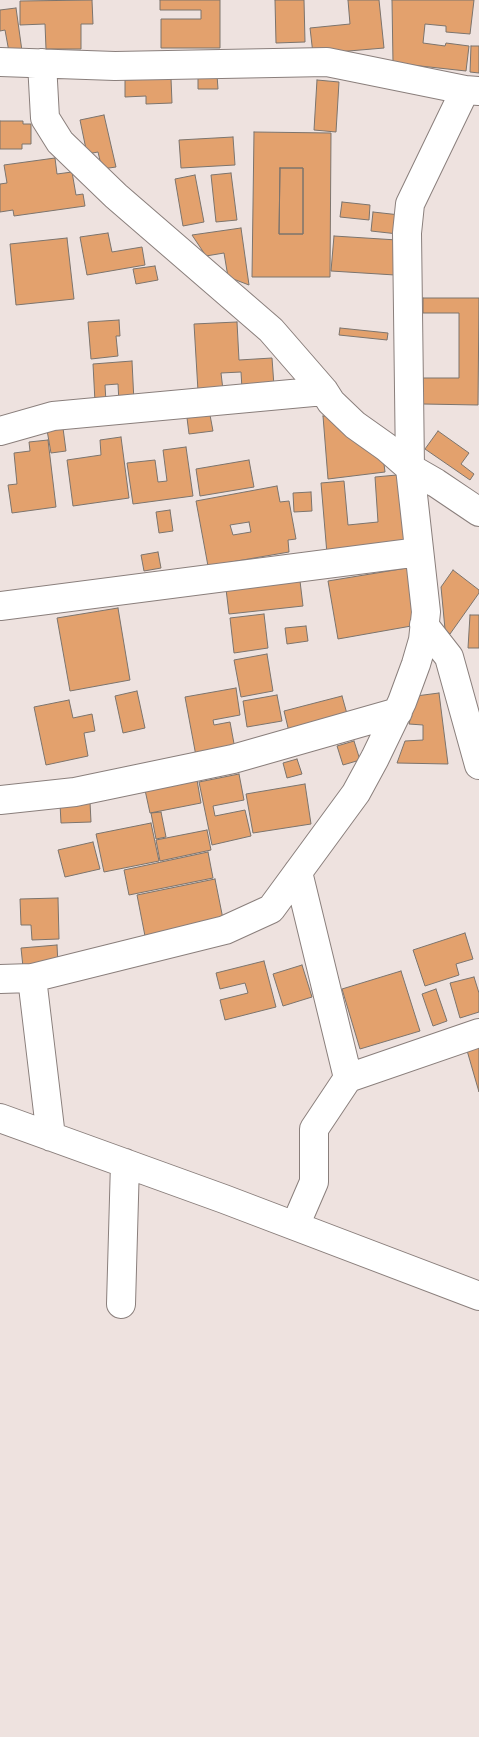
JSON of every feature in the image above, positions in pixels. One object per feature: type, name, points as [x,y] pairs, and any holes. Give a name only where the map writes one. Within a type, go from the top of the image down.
[{"type":"street","points":[[0,62],[115,66],[327,62],[472,91],[410,204],[407,233],[410,468],[426,612],[423,640],[398,712],[356,793],[271,909],[225,930],[32,978],[0,979]]},
{"type":"street","points":[[42,63],[45,118],[60,142],[116,196],[270,330],[324,391],[331,402],[355,426],[386,447],[410,468],[479,512]]},
{"type":"street","points":[[0,431],[53,416],[324,391]]},
{"type":"street","points":[[0,606],[419,552]]},
{"type":"street","points":[[424,625],[449,657],[479,765]]},
{"type":"street","points":[[0,800],[74,792],[233,759],[398,712]]},
{"type":"street","points":[[298,872],[348,1078]]},
{"type":"street","points":[[32,978],[51,1137]]},
{"type":"street","points":[[296,1226],[314,1182],[314,1129],[348,1078],[479,1033]]},
{"type":"street","points":[[0,1118],[296,1226],[479,1296]]},
{"type":"street","points":[[121,1304],[125,1163]]},
{"type":"building","points":[[92,0],[93,24],[81,24],[81,49],[46,49],[45,24],[20,25],[20,1]]},
{"type":"building","points":[[160,0],[220,0],[220,48],[161,48],[161,19],[201,19],[201,10],[160,10]]},
{"type":"building","points":[[275,0],[304,0],[305,42],[276,43]]},
{"type":"building","points":[[348,0],[379,0],[384,48],[313,54],[310,28],[350,24]]},
{"type":"building","points":[[392,0],[474,0],[470,34],[446,32],[446,26],[425,24],[423,43],[445,46],[446,43],[469,46],[466,71],[393,63]]},
{"type":"building","points":[[16,8],[22,51],[9,52],[5,30],[0,31],[0,10]]},
{"type":"building","points":[[471,46],[479,46],[479,73],[470,72]]},
{"type":"building","points":[[217,75],[218,89],[198,89],[198,76]]},
{"type":"building","points":[[171,78],[172,103],[146,104],[146,96],[125,97],[125,80]]},
{"type":"building","points":[[317,80],[339,82],[336,132],[314,130]]},
{"type":"building","points":[[104,115],[116,167],[102,169],[98,152],[87,154],[80,120]]},
{"type":"building","points":[[0,121],[23,121],[23,124],[31,124],[31,144],[22,144],[22,149],[0,149]]},
{"type":"building","points":[[254,132],[331,133],[330,277],[252,277]],"holes":[[[280,168],[303,168],[303,234],[279,234]]]},
{"type":"building","points":[[233,137],[235,165],[181,168],[179,140]]},
{"type":"building","points":[[55,158],[57,174],[72,172],[76,195],[83,194],[85,206],[14,216],[13,210],[0,212],[0,184],[7,183],[4,165]]},
{"type":"building","points":[[280,168],[303,168],[303,234],[279,234]]},
{"type":"building","points":[[231,173],[237,220],[216,222],[211,175]]},
{"type":"building","points":[[195,175],[204,222],[183,226],[175,179]]},
{"type":"building","points":[[342,202],[370,205],[369,220],[340,217]]},
{"type":"building","points":[[373,212],[400,215],[398,234],[371,231]]},
{"type":"building","points":[[241,228],[249,285],[228,277],[224,253],[206,256],[192,235]]},
{"type":"building","points":[[108,233],[112,252],[142,247],[145,265],[87,275],[80,237]]},
{"type":"building","points":[[334,236],[397,240],[395,275],[331,271]]},
{"type":"building","points":[[67,238],[74,299],[16,305],[10,244]]},
{"type":"building","points":[[155,266],[158,280],[136,284],[133,269]]},
{"type":"building","points":[[423,298],[479,298],[478,405],[423,404],[423,378],[459,378],[459,313],[423,313]]},
{"type":"building","points":[[119,320],[120,336],[116,336],[118,356],[91,359],[88,322]]},
{"type":"building","points":[[237,322],[239,360],[272,358],[274,386],[242,389],[241,372],[221,373],[223,390],[198,391],[194,324]]},
{"type":"building","points":[[340,328],[388,333],[387,340],[339,335]]},
{"type":"building","points":[[132,361],[134,402],[119,403],[118,384],[105,385],[106,402],[95,402],[93,364]]},
{"type":"building","points":[[210,415],[213,431],[189,434],[187,418]]},
{"type":"building","points":[[323,416],[331,416],[383,456],[385,472],[328,479]]},
{"type":"building","points":[[63,428],[66,451],[51,453],[47,430]]},
{"type":"building","points":[[438,431],[469,453],[461,464],[474,474],[470,480],[425,449]]},
{"type":"building","points":[[121,437],[129,498],[73,506],[67,460],[101,455],[100,440]]},
{"type":"building","points":[[48,440],[56,507],[12,513],[8,485],[17,484],[14,453],[30,451],[29,442]]},
{"type":"building","points":[[186,447],[193,496],[133,504],[127,463],[155,460],[158,482],[167,481],[163,450]]},
{"type":"building","points":[[249,460],[254,487],[200,496],[196,469]]},
{"type":"building","points":[[408,474],[413,547],[327,554],[321,483],[344,481],[348,525],[378,522],[375,477]]},
{"type":"building","points":[[277,486],[280,502],[289,501],[296,539],[288,540],[289,552],[208,566],[196,501]],"holes":[[[249,522],[251,532],[233,535],[230,525]]]},
{"type":"building","points":[[311,492],[312,511],[294,512],[293,493]]},
{"type":"building","points":[[170,510],[173,531],[159,533],[156,512]]},
{"type":"building","points":[[158,552],[161,568],[144,571],[141,555]]},
{"type":"building","points":[[407,568],[417,625],[338,639],[328,581]]},
{"type":"building","points":[[453,570],[479,590],[479,593],[450,634],[445,629],[441,587]]},
{"type":"building","points":[[300,581],[303,606],[229,614],[226,589]]},
{"type":"building","points":[[118,608],[130,680],[70,691],[57,618]]},
{"type":"building","points":[[264,614],[268,648],[234,653],[230,618]]},
{"type":"building","points":[[470,615],[479,615],[479,648],[468,648]]},
{"type":"building","points":[[306,626],[308,641],[287,644],[285,628]]},
{"type":"building","points":[[267,654],[273,691],[241,697],[234,660]]},
{"type":"building","points":[[236,688],[240,715],[213,720],[214,725],[230,722],[235,749],[196,756],[185,697]]},
{"type":"building","points":[[137,691],[145,728],[123,733],[115,696]]},
{"type":"building","points":[[439,693],[448,764],[397,763],[405,741],[423,740],[423,725],[409,724],[416,696]]},
{"type":"building","points":[[277,695],[282,721],[247,727],[243,701]]},
{"type":"building","points":[[342,696],[349,721],[290,736],[284,711]]},
{"type":"building","points":[[69,700],[73,718],[92,714],[95,731],[84,733],[88,756],[46,765],[34,707]]},
{"type":"building","points":[[354,741],[360,760],[343,765],[337,746]]},
{"type":"building","points":[[297,759],[302,774],[287,778],[283,763]]},
{"type":"building","points":[[239,774],[244,800],[213,806],[215,816],[245,810],[251,836],[212,845],[199,782]]},
{"type":"building","points":[[197,780],[201,803],[150,813],[145,790]]},
{"type":"building","points":[[305,784],[311,824],[253,833],[246,794]]},
{"type":"building","points":[[90,802],[91,822],[61,823],[60,804]]},
{"type":"building","points":[[161,812],[166,837],[156,839],[151,813]]},
{"type":"building","points":[[151,823],[159,861],[104,872],[96,834]]},
{"type":"building","points":[[207,830],[211,850],[160,861],[156,840]]},
{"type":"building","points":[[93,842],[100,869],[65,877],[58,850]]},
{"type":"building","points":[[208,852],[213,878],[129,895],[124,870]]},
{"type":"building","points":[[215,879],[223,919],[145,936],[137,895]]},
{"type":"building","points":[[58,898],[59,939],[32,940],[31,925],[21,925],[20,899]]},
{"type":"building","points":[[465,933],[473,959],[456,964],[459,975],[425,986],[413,950]]},
{"type":"building","points":[[57,945],[58,964],[23,967],[21,948]]},
{"type":"building","points":[[264,961],[276,1007],[225,1020],[220,1000],[248,993],[245,983],[220,989],[216,973]]},
{"type":"building","points":[[302,965],[312,997],[283,1006],[273,974]]},
{"type":"building","points":[[401,971],[420,1031],[360,1049],[342,989]]},
{"type":"building","points":[[474,977],[479,993],[479,1012],[460,1018],[450,983]]},
{"type":"building","points":[[436,989],[447,1021],[433,1026],[422,994]]},
{"type":"building","points":[[479,1043],[479,1092],[466,1047]]}]
